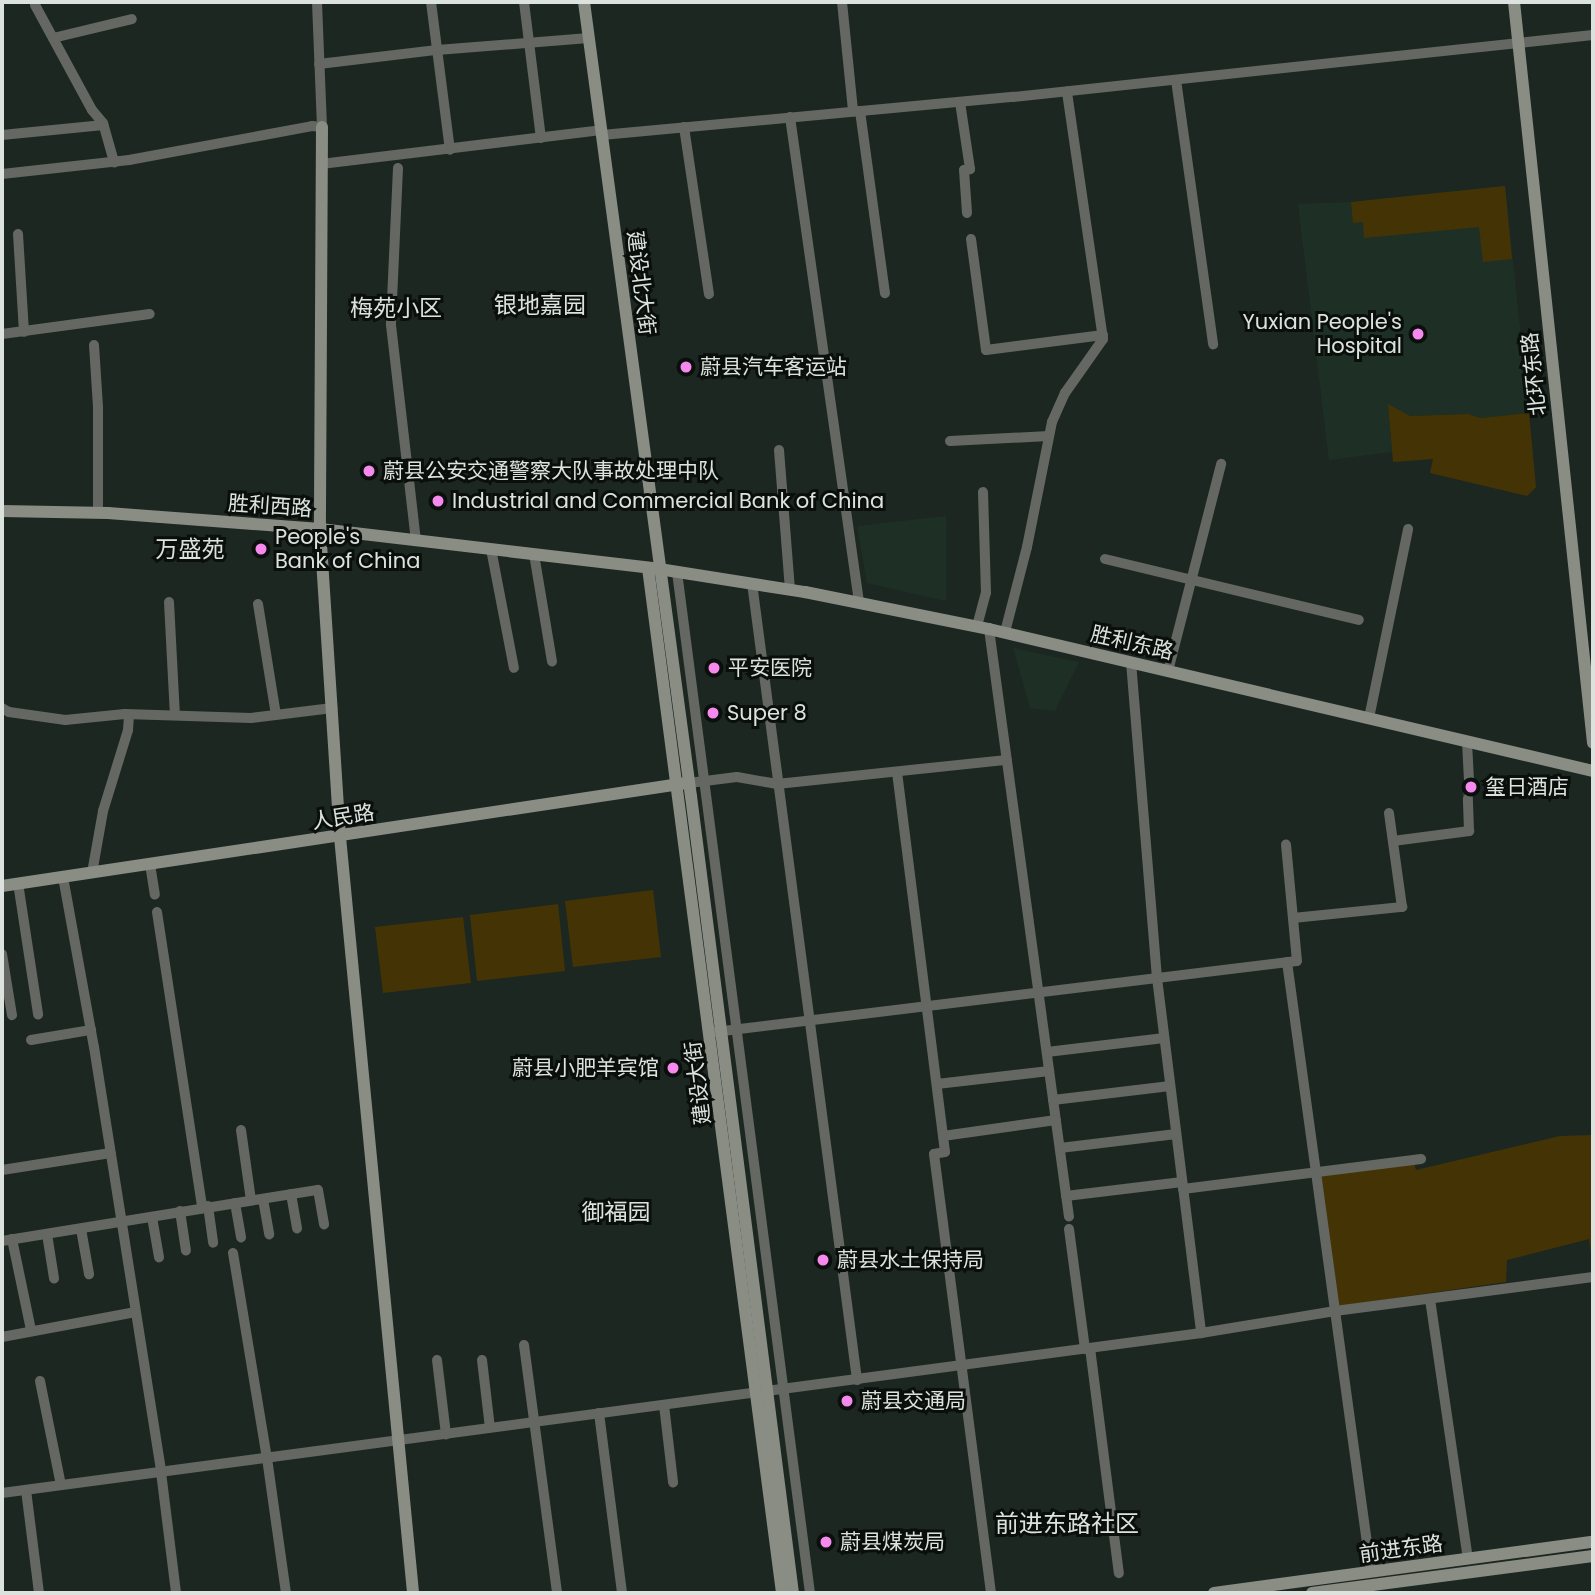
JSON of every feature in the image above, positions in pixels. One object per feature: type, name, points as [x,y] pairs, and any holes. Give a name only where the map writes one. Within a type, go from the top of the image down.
[{"type":"main road","name":"建设北大街","points":[[584,2],[654,569]]},
{"type":"main road","name":"北环东路","points":[[1514,2],[1593,743]]},
{"type":"main road","points":[[321,127],[320,529],[340,838],[414,1593]]},
{"type":"main road","name":"胜利西路","points":[[2,511],[98,513],[320,529],[654,569]]},
{"type":"main road","name":"胜利东路","points":[[654,569],[790,589],[983,627],[1593,771]]},
{"type":"main road","name":"建设大街","points":[[654,569],[716,1032],[782,1593]]},
{"type":"main road","name":"人民路","points":[[2,886],[340,838],[684,784]]},
{"type":"main road","name":"建设大街","points":[[760,1392],[793,1593]]},
{"type":"main road","name":"前进东路","points":[[1214,1593],[1593,1542]]},
{"type":"main road","name":"前进东路","points":[[1312,1593],[1593,1556]]},
{"type":"street","points":[[2,174],[114,162],[312,126],[321,127],[317,2]]},
{"type":"street","points":[[431,2],[450,150]]},
{"type":"street","points":[[524,2],[541,138]]},
{"type":"street","points":[[842,2],[856,111],[886,293]]},
{"type":"street","points":[[35,5],[104,125],[114,162]]},
{"type":"street","points":[[53,38],[132,19]]},
{"type":"street","points":[[321,164],[541,138],[1067,92],[1518,41],[1593,35]]},
{"type":"street","points":[[319,64],[529,41],[589,38]]},
{"type":"street","points":[[1176,80],[1213,344]]},
{"type":"street","points":[[1005,632],[1027,547],[1049,436],[1065,393],[1103,339],[1067,92]]},
{"type":"street","points":[[960,102],[970,169],[964,170],[967,213]]},
{"type":"street","points":[[790,117],[859,603]]},
{"type":"street","points":[[2,135],[104,125]]},
{"type":"street","points":[[684,127],[709,294]]},
{"type":"street","points":[[398,168],[391,325],[416,541]]},
{"type":"street","points":[[18,234],[24,332]]},
{"type":"street","points":[[971,239],[986,350],[1103,335]]},
{"type":"street","points":[[2,334],[150,314]]},
{"type":"street","points":[[94,345],[98,407],[98,513]]},
{"type":"street","points":[[950,441],[1049,436]]},
{"type":"street","points":[[779,450],[790,589]]},
{"type":"street","points":[[1168,671],[1221,464]]},
{"type":"street","points":[[983,492],[986,593],[983,627],[1007,760],[1069,1217]]},
{"type":"street","points":[[1369,718],[1408,529]]},
{"type":"street","points":[[491,549],[514,668]]},
{"type":"street","points":[[534,554],[552,661]]},
{"type":"street","points":[[1105,559],[1359,620]]},
{"type":"street","points":[[677,572],[810,1593]]},
{"type":"street","points":[[752,583],[857,1380]]},
{"type":"street","points":[[169,603],[175,715]]},
{"type":"street","points":[[258,604],[276,715]]},
{"type":"street","points":[[1131,662],[1157,978],[1201,1334]]},
{"type":"street","points":[[2,708],[9,712],[65,720],[129,715],[251,718],[332,708]]},
{"type":"street","points":[[92,873],[103,811],[128,730],[129,715]]},
{"type":"street","points":[[1467,741],[1469,779]]},
{"type":"street","points":[[684,784],[737,776],[777,784],[1007,760]]},
{"type":"street","points":[[897,772],[945,1152],[934,1154],[991,1593]]},
{"type":"street","points":[[1393,841],[1469,831],[1468,799]]},
{"type":"street","points":[[1293,918],[1402,907],[1389,813]]},
{"type":"street","points":[[716,1032],[1297,961],[1286,845]]},
{"type":"street","points":[[150,864],[155,895]]},
{"type":"street","points":[[63,877],[122,1223],[161,1472],[176,1593]]},
{"type":"street","points":[[18,883],[38,1014]]},
{"type":"street","points":[[157,912],[213,1243]]},
{"type":"street","points":[[2,954],[12,1015]]},
{"type":"street","points":[[1287,962],[1371,1572]]},
{"type":"street","points":[[31,1040],[91,1030]]},
{"type":"street","points":[[1047,1052],[1164,1038]]},
{"type":"street","points":[[937,1084],[1049,1071]]},
{"type":"street","points":[[1053,1100],[1170,1086]]},
{"type":"street","points":[[943,1136],[1056,1120]]},
{"type":"street","points":[[240,1130],[251,1200]]},
{"type":"street","points":[[1060,1148],[1176,1134]]},
{"type":"street","points":[[2,1170],[110,1153]]},
{"type":"street","points":[[1066,1196],[1183,1186],[1421,1159]]},
{"type":"street","points":[[31,1330],[7,1240],[122,1223],[205,1206],[318,1190],[324,1224]]},
{"type":"street","points":[[291,1194],[297,1228]]},
{"type":"street","points":[[263,1199],[269,1234]]},
{"type":"street","points":[[235,1203],[241,1237]]},
{"type":"street","points":[[180,1211],[186,1251]]},
{"type":"street","points":[[152,1217],[159,1257]]},
{"type":"street","points":[[81,1229],[89,1274]]},
{"type":"street","points":[[1069,1229],[1119,1573]]},
{"type":"street","points":[[47,1234],[54,1278]]},
{"type":"street","points":[[233,1253],[286,1593]]},
{"type":"street","points":[[2,1493],[1201,1334],[1335,1311],[1593,1277]]},
{"type":"street","points":[[1430,1299],[1468,1559]]},
{"type":"street","points":[[2,1337],[136,1312]]},
{"type":"street","points":[[524,1345],[557,1593]]},
{"type":"street","points":[[437,1360],[446,1434]]},
{"type":"street","points":[[482,1360],[490,1428]]},
{"type":"street","points":[[40,1381],[61,1485]]},
{"type":"street","points":[[664,1405],[673,1482]]},
{"type":"street","points":[[600,1413],[622,1593]]},
{"type":"street","points":[[26,1490],[39,1593]]},
{"type":"shaded area","name":"Yuxian People's Hospital","points":[[1505,186],[1529,413],[1481,418],[1467,414],[1410,416],[1388,405],[1392,452],[1329,460],[1298,204],[1351,202]]},
{"type":"shaded area","points":[[1505,186],[1512,259],[1483,262],[1479,227],[1364,238],[1363,222],[1353,223],[1351,202]]},
{"type":"shaded area","points":[[1388,404],[1410,416],[1467,414],[1481,418],[1529,413],[1536,487],[1527,496],[1430,473],[1433,459],[1393,462]]},
{"type":"shaded area","points":[[946,516],[946,601],[867,583],[857,526]]},
{"type":"shaded area","points":[[1013,648],[1079,662],[1055,711],[1030,708]]},
{"type":"shaded area","points":[[653,890],[661,957],[573,967],[565,901]]},
{"type":"shaded area","points":[[558,904],[565,971],[477,981],[470,915]]},
{"type":"shaded area","points":[[463,917],[471,983],[383,993],[375,927]]},
{"type":"shaded area","points":[[1593,1135],[1593,1269],[1589,1239],[1507,1260],[1506,1282],[1339,1306],[1320,1175],[1414,1162],[1416,1170],[1560,1136]]},
{"type":"tunnel","points":[[1468,799],[1469,779]]},
{"type":"place","name":"Yuxian People's Hospital","points":[[1418,334]]},
{"type":"place","name":"蔚县汽车客运站","points":[[686,367]]},
{"type":"place","name":"蔚县公安交通警察大队事故处理中队","points":[[369,471]]},
{"type":"place","name":"Industrial and Commercial Bank of China","points":[[438,501]]},
{"type":"place","name":"People's Bank of China","points":[[261,549]]},
{"type":"place","name":"平安医院","points":[[714,668]]},
{"type":"place","name":"Super 8","points":[[713,713]]},
{"type":"place","name":"玺日酒店","points":[[1471,787]]},
{"type":"place","name":"蔚县小肥羊宾馆","points":[[673,1068]]},
{"type":"place","name":"蔚县水土保持局","points":[[823,1260]]},
{"type":"place","name":"蔚县交通局","points":[[847,1401]]},
{"type":"place","name":"蔚县煤炭局","points":[[826,1542]]},
{"type":"district","name":"银地嘉园","points":[[540,305]]},
{"type":"district","name":"梅苑小区","points":[[396,308]]},
{"type":"district","name":"万盛苑","points":[[190,549]]},
{"type":"district","name":"御福园","points":[[616,1212]]},
{"type":"district","name":"前进东路社区","points":[[1067,1524]]}]
